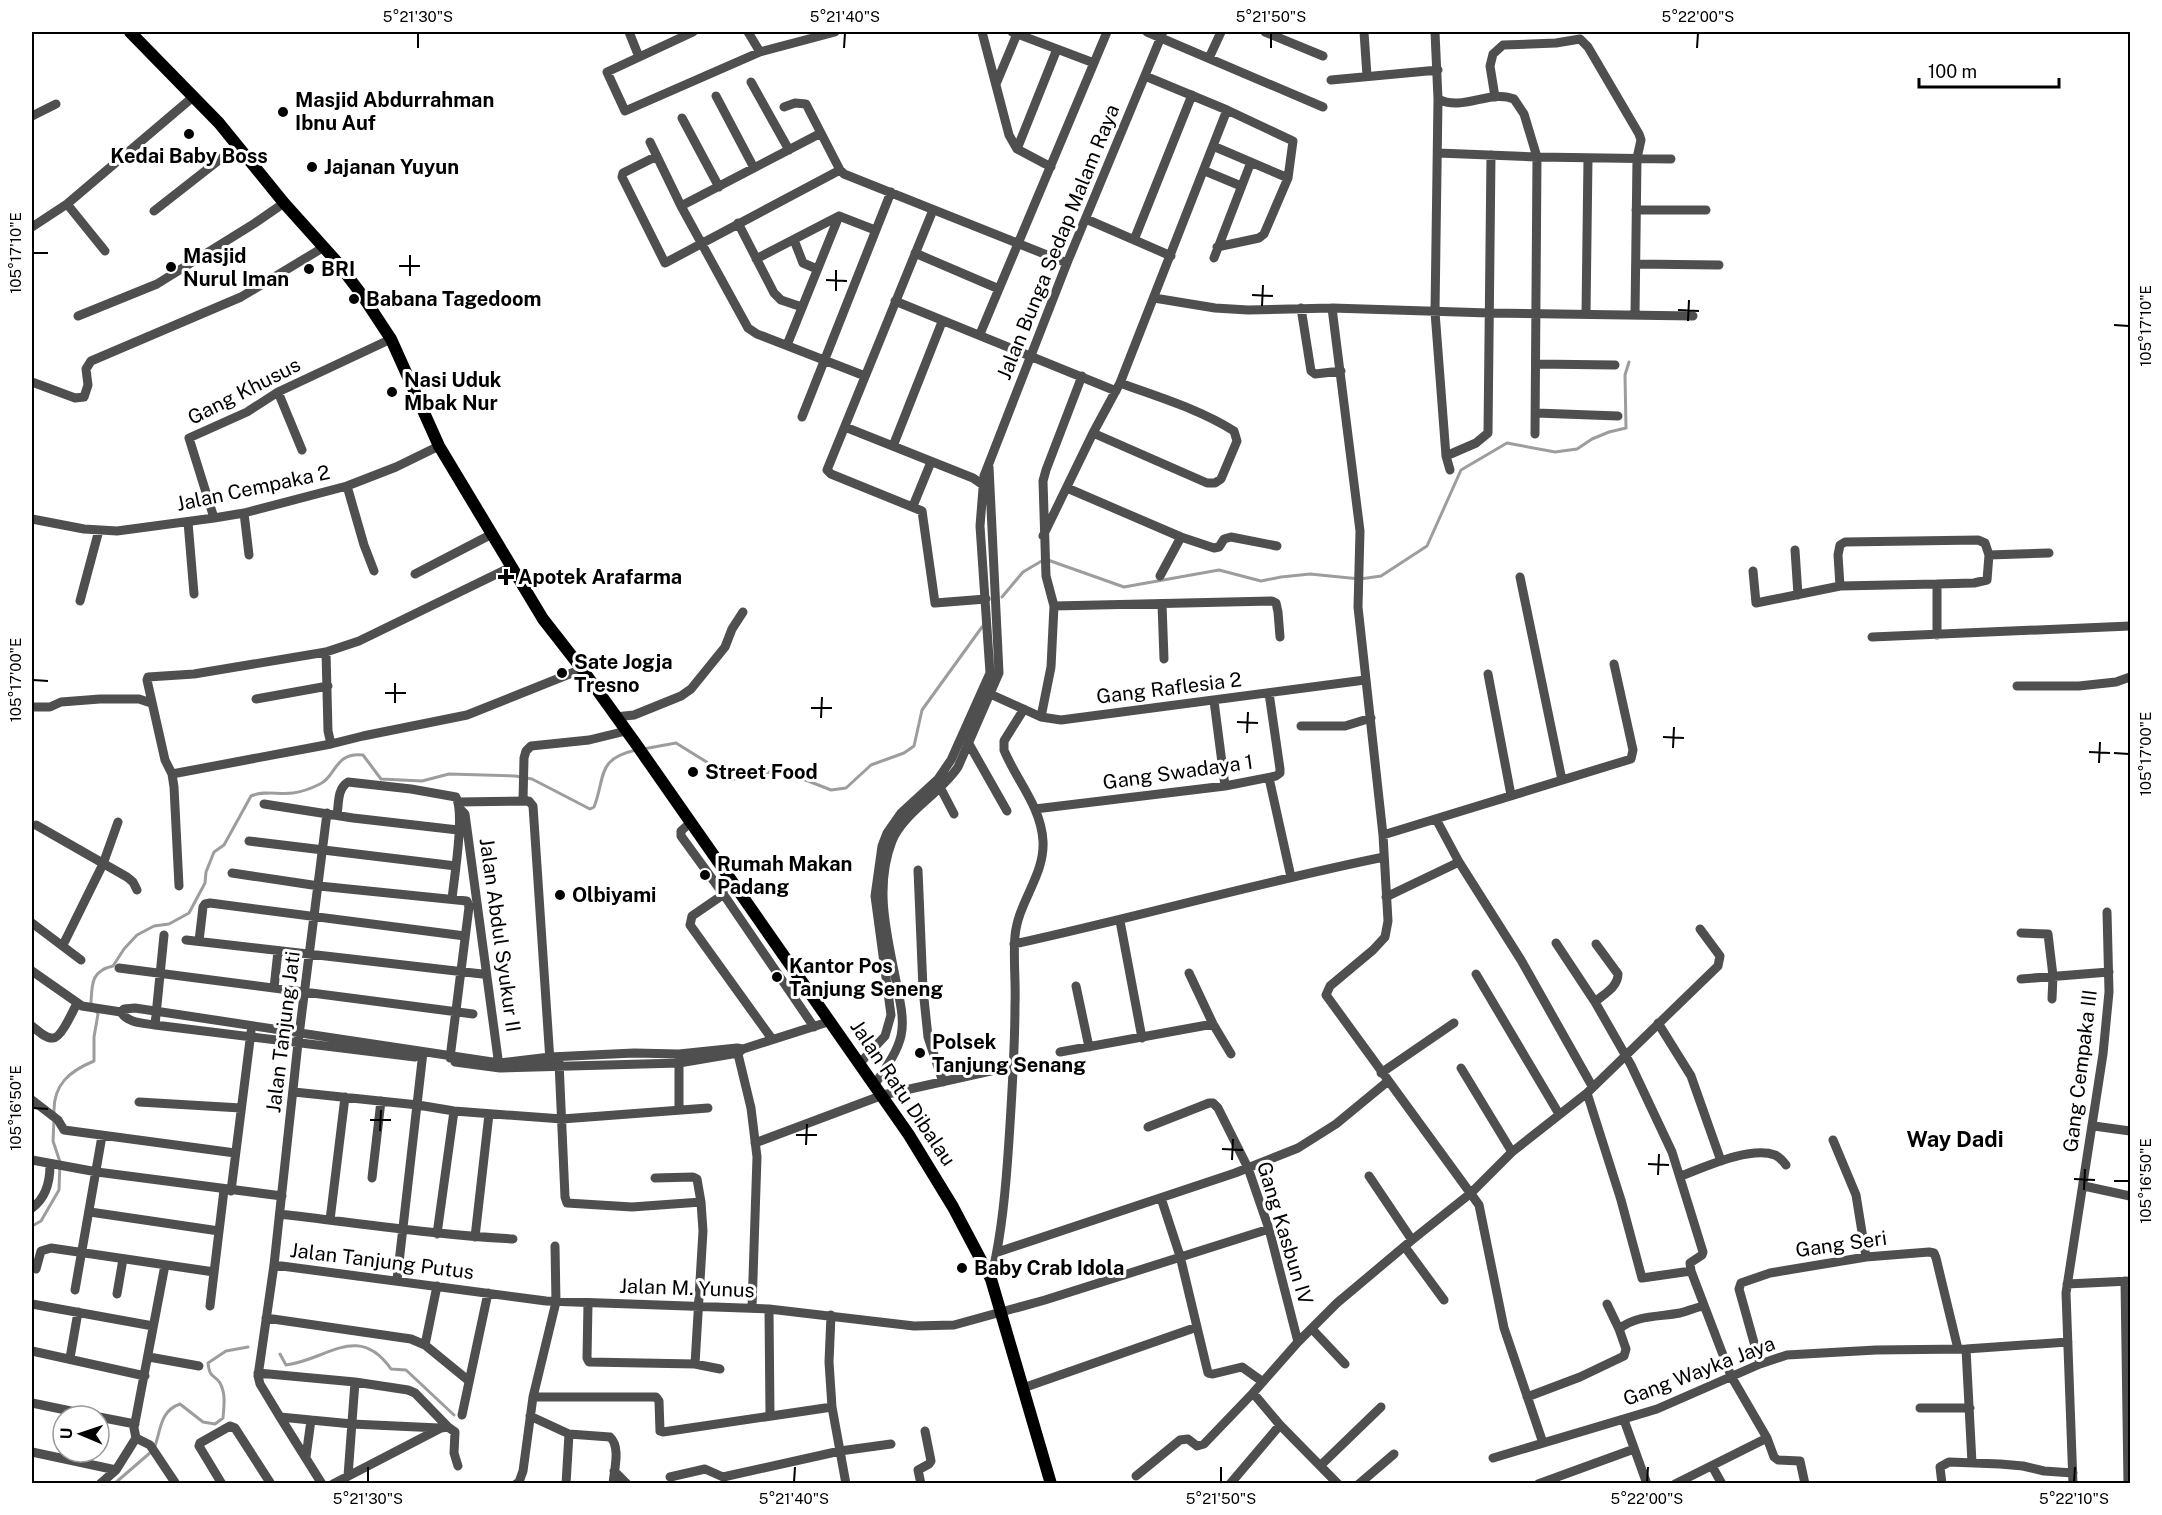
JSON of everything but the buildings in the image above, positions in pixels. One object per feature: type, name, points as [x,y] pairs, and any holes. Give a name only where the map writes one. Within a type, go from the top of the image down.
[{"type":"main road","name":"Jalan Ratu Dibalau","points":[[130,32],[219,123],[362,295],[391,339],[439,446],[543,619],[636,744],[883,1095],[927,1162],[991,1279],[1051,1484]]},
{"type":"street","points":[[629,32],[639,57]]},
{"type":"street","points":[[693,32],[608,72],[625,111],[760,52],[835,32]]},
{"type":"street","points":[[748,32],[760,52]]},
{"type":"street","points":[[986,32],[1009,135],[1017,149],[1051,167]]},
{"type":"street","points":[[980,334],[1107,32]]},
{"type":"street","points":[[1147,32],[1162,34],[1209,58],[1323,107]]},
{"type":"street","points":[[1209,58],[1221,32]]},
{"type":"street","points":[[1265,32],[1323,56]]},
{"type":"street","points":[[1364,32],[1367,76]]},
{"type":"street","points":[[1435,32],[1438,70],[1435,312],[1446,456],[1450,470]]},
{"type":"street","points":[[996,84],[1014,33],[1094,63]]},
{"type":"street","name":"Jalan Bunga Sedap Malam Raya","points":[[875,1084],[893,1055],[902,1028],[900,1002],[883,913],[884,877],[889,850],[900,828],[941,789],[958,767],[969,744],[987,692],[990,673],[989,601],[980,526],[987,478],[1067,263],[1162,34]]},
{"type":"street","points":[[1495,97],[1490,66],[1493,54],[1503,45],[1556,43],[1580,39],[1588,47],[1641,140],[1637,158],[1635,315]]},
{"type":"street","points":[[1017,149],[1057,49]]},
{"type":"street","points":[[1331,80],[1438,70]]},
{"type":"street","points":[[1145,76],[1227,110],[1293,141],[1288,178],[1264,234],[1258,238],[1217,248]]},
{"type":"street","points":[[751,82],[789,150]]},
{"type":"street","points":[[1134,240],[1192,95]]},
{"type":"street","points":[[716,96],[754,168]]},
{"type":"street","points":[[1438,99],[1449,103],[1459,103],[1509,97],[1520,105],[1537,157],[1535,434]]},
{"type":"street","points":[[32,227],[67,204],[193,98]]},
{"type":"street","points":[[784,107],[795,103],[806,104],[840,170],[1067,263]]},
{"type":"street","points":[[32,116],[56,104]]},
{"type":"street","points":[[1043,536],[1093,432],[1118,387],[1205,171],[1227,110]]},
{"type":"street","points":[[682,118],[719,187]]},
{"type":"street","points":[[681,206],[821,133]]},
{"type":"street","points":[[650,142],[681,206],[748,328],[865,376]]},
{"type":"street","points":[[154,211],[237,146]]},
{"type":"street","points":[[1213,146],[1288,178]]},
{"type":"street","points":[[1438,153],[1671,159]]},
{"type":"street","points":[[1446,456],[1476,442],[1488,433],[1491,155]]},
{"type":"street","points":[[657,156],[623,173],[622,177],[663,261],[669,262],[840,170]]},
{"type":"street","points":[[1586,314],[1588,158]]},
{"type":"street","points":[[1214,258],[1251,162]]},
{"type":"street","points":[[1205,171],[1241,186]]},
{"type":"street","points":[[802,417],[891,192]]},
{"type":"street","points":[[78,316],[157,284],[255,224],[284,203]]},
{"type":"street","points":[[67,204],[105,250]]},
{"type":"street","points":[[933,210],[828,467],[829,473],[922,511],[934,601],[940,603],[989,601]]},
{"type":"street","points":[[1636,210],[1707,210]]},
{"type":"street","points":[[787,345],[839,216]]},
{"type":"street","points":[[756,259],[839,216],[875,230]]},
{"type":"street","points":[[1086,219],[1171,256]]},
{"type":"street","points":[[738,223],[778,298],[802,307]]},
{"type":"street","points":[[794,240],[803,263],[817,269]]},
{"type":"street","points":[[32,382],[60,394],[81,398],[87,393],[86,369],[92,361],[241,297],[324,247]]},
{"type":"street","points":[[915,253],[999,289]]},
{"type":"street","points":[[1636,264],[1719,265]]},
{"type":"street","points":[[1154,298],[1215,308],[1248,310],[1332,308],[1693,316]]},
{"type":"street","points":[[895,301],[942,322],[980,334],[1082,376],[1188,408],[1234,431],[1237,441],[1221,479],[1215,483],[1207,483],[1093,432]]},
{"type":"street","points":[[1300,308],[1311,371],[1315,374],[1341,371]]},
{"type":"street","points":[[1332,308],[1360,531],[1358,593],[1365,680],[1383,835],[1388,921],[1385,937],[1330,986],[1326,993],[1327,998],[1387,1082],[1471,1193],[1482,1214],[1504,1328],[1543,1443]]},
{"type":"street","points":[[893,446],[942,322]]},
{"type":"street","name":"Gang Khusus","points":[[214,519],[189,438],[247,412],[278,392],[391,339]]},
{"type":"street","points":[[1536,364],[1615,365]]},
{"type":"street","points":[[1041,717],[1052,667],[1054,606],[1046,576],[1044,553],[1044,476],[1082,376]]},
{"type":"street","points":[[278,392],[302,450]]},
{"type":"street","points":[[1536,414],[1618,416]]},
{"type":"street","points":[[845,427],[973,478],[987,478]]},
{"type":"street","name":"Jalan Cempaka 2","points":[[32,519],[117,531],[214,519],[347,486],[396,467],[439,446]]},
{"type":"street","points":[[913,506],[931,462]]},
{"type":"street","points":[[347,486],[374,571]]},
{"type":"street","points":[[1067,488],[1180,537],[1214,548],[1219,547],[1224,539],[1231,537],[1277,546]]},
{"type":"street","points":[[244,513],[249,555]]},
{"type":"street","points":[[188,522],[194,594]]},
{"type":"street","points":[[80,601],[99,530]]},
{"type":"street","points":[[416,574],[492,534]]},
{"type":"street","points":[[1160,576],[1180,537]]},
{"type":"street","points":[[1754,571],[1756,603],[1840,586],[1974,583],[1987,580],[1989,555],[1985,543],[1978,540],[1845,542],[1840,545],[1838,555],[1840,586]]},
{"type":"street","points":[[1795,550],[1798,595]]},
{"type":"street","points":[[1989,555],[2049,553]]},
{"type":"street","points":[[179,886],[176,808],[172,774],[165,760],[151,704],[147,680],[152,675],[194,674],[326,652],[359,642],[511,567]]},
{"type":"street","points":[[1520,577],[1562,780]]},
{"type":"street","points":[[1937,584],[1937,635]]},
{"type":"street","name":"Jalan Bunga Sedap Malam Raya","points":[[860,1063],[885,1036],[891,1015],[874,896],[882,846],[887,833],[901,813],[944,771],[999,666],[996,616],[989,601]]},
{"type":"street","points":[[1054,606],[1272,601],[1276,603],[1280,637]]},
{"type":"street","points":[[1162,604],[1164,659]]},
{"type":"street","points":[[615,717],[634,715],[681,696],[691,689],[725,647],[732,629],[743,612]]},
{"type":"street","points":[[1872,637],[2130,626]]},
{"type":"street","points":[[326,652],[328,731],[331,744]]},
{"type":"street","points":[[1383,835],[1632,758],[1633,750],[1614,664]]},
{"type":"street","points":[[172,774],[467,715],[582,669]]},
{"type":"street","points":[[1488,674],[1511,795]]},
{"type":"street","points":[[2018,686],[2079,686],[2116,682],[2130,677]]},
{"type":"street","name":"Gang Raflesia 2","points":[[987,692],[1041,717],[1061,720],[1365,680]]},
{"type":"street","points":[[255,699],[328,686]]},
{"type":"street","name":"Gang Swadaya 1","points":[[1035,809],[1225,786],[1276,776],[1280,773],[1269,693]]},
{"type":"street","points":[[35,707],[51,707],[61,702],[100,699],[139,699],[151,704]]},
{"type":"street","points":[[1214,701],[1225,786]]},
{"type":"street","points":[[991,1279],[998,1252],[1006,1177],[1013,1066],[1014,944],[1017,923],[1041,861],[1043,841],[1035,809],[1005,753],[1004,746],[1024,709]]},
{"type":"street","points":[[1301,726],[1345,726],[1371,718]]},
{"type":"street","points":[[524,801],[523,770],[526,751],[531,746],[590,740],[626,731]]},
{"type":"street","points":[[969,744],[1007,811]]},
{"type":"street","points":[[1269,778],[1291,877]]},
{"type":"street","name":"Jalan Tanjung Jati","points":[[274,1265],[323,849],[342,786],[348,782],[411,789],[456,797],[459,805]]},
{"type":"street","points":[[941,789],[954,814]]},
{"type":"street","points":[[452,899],[459,805],[529,801],[533,806],[554,1062],[562,1119],[565,1197],[569,1204],[632,1207],[701,1202]]},
{"type":"street","points":[[264,804],[458,830]]},
{"type":"street","name":"Jalan Abdul Syukur II","points":[[459,805],[465,814],[499,1066]]},
{"type":"street","points":[[1436,819],[1459,862],[1513,947],[1590,1089],[1642,1278],[1691,1271]]},
{"type":"street","points":[[63,945],[103,864],[118,822]]},
{"type":"street","points":[[690,823],[681,831],[681,836],[724,894],[814,1027]]},
{"type":"street","points":[[36,825],[127,877],[137,890]]},
{"type":"street","points":[[249,842],[456,866]]},
{"type":"street","points":[[1014,944],[1120,921],[1291,877],[1384,857]]},
{"type":"street","points":[[1386,897],[1459,862]]},
{"type":"street","points":[[918,870],[923,989],[928,1037],[943,1082]]},
{"type":"street","points":[[232,873],[319,886],[467,901],[469,907],[450,1058]]},
{"type":"street","points":[[735,887],[692,916],[690,925],[772,1039]]},
{"type":"street","points":[[198,941],[205,904],[465,936]]},
{"type":"street","name":"Gang Cempaka III","points":[[2073,1484],[2067,1284],[2094,1126],[2104,1044],[2109,972],[2107,912]]},
{"type":"street","points":[[468,915],[481,921]]},
{"type":"street","points":[[1120,921],[1142,1038]]},
{"type":"street","points":[[32,922],[81,960]]},
{"type":"street","points":[[1136,1476],[1180,1440],[1188,1439],[1197,1446],[1204,1444],[1298,1342],[1338,1303],[1471,1193],[1512,1152],[1590,1089],[1720,963],[1720,956],[1700,929]]},
{"type":"street","points":[[2021,933],[2048,933],[2053,976],[2052,999]]},
{"type":"street","points":[[155,1025],[164,935]]},
{"type":"street","points":[[186,940],[482,974]]},
{"type":"street","points":[[1556,943],[1626,1054],[1668,1142],[1681,1176],[1703,1252],[1702,1256],[1690,1263],[1691,1271],[1731,1376],[1767,1438],[1776,1459],[1800,1461],[1805,1484]]},
{"type":"street","points":[[1595,1002],[1614,986],[1618,978],[1616,970],[1596,944]]},
{"type":"street","points":[[274,988],[278,951]]},
{"type":"street","points":[[119,968],[473,1014]]},
{"type":"street","points":[[32,971],[77,1003],[89,1008],[121,1012],[124,1009],[135,1008],[251,1032]]},
{"type":"street","points":[[2021,979],[2109,972]]},
{"type":"street","points":[[1189,973],[1230,1054]]},
{"type":"street","points":[[1476,974],[1559,1114]]},
{"type":"street","points":[[1076,986],[1089,1047]]},
{"type":"street","points":[[32,1026],[49,1038],[54,1038],[59,1035],[77,1003]]},
{"type":"street","points":[[121,1012],[123,1017],[130,1020],[155,1025],[251,1032],[499,1066],[679,1058],[739,1050],[831,1021]]},
{"type":"street","points":[[1382,1073],[1454,1023]]},
{"type":"street","points":[[1658,1023],[1691,1076],[1722,1161]]},
{"type":"street","points":[[1060,1052],[1213,1024]]},
{"type":"street","points":[[210,1306],[219,1231],[235,1152],[251,1032]]},
{"type":"street","points":[[739,1050],[755,1143],[757,1181],[752,1253],[752,1308]]},
{"type":"street","points":[[397,1280],[423,1055]]},
{"type":"street","points":[[679,1058],[679,1110]]},
{"type":"street","points":[[755,1143],[883,1095],[1013,1066]]},
{"type":"street","points":[[1461,1068],[1512,1152]]},
{"type":"street","points":[[998,1252],[1248,1168],[1298,1148],[1313,1140],[1387,1082]]},
{"type":"street","points":[[294,1092],[454,1111],[562,1119],[708,1108]]},
{"type":"street","points":[[330,1220],[345,1097]]},
{"type":"street","points":[[32,1100],[58,1120],[63,1130],[235,1152]]},
{"type":"street","points":[[372,1178],[381,1101]]},
{"type":"street","points":[[139,1102],[241,1108]]},
{"type":"street","name":"Gang Kasbun IV","points":[[1148,1127],[1202,1105],[1214,1103],[1218,1108],[1248,1168],[1269,1229],[1298,1342]]},
{"type":"street","points":[[437,1234],[454,1111]]},
{"type":"street","points":[[475,1237],[489,1114]]},
{"type":"street","points":[[2094,1126],[2130,1131]]},
{"type":"street","points":[[75,1290],[102,1136]]},
{"type":"street","points":[[1833,1140],[1856,1195],[1866,1257]]},
{"type":"street","points":[[1681,1176],[1722,1161],[1748,1155],[1778,1156],[1786,1164]]},
{"type":"street","points":[[32,1160],[97,1172],[282,1196]]},
{"type":"street","points":[[32,1208],[42,1198],[57,1166]]},
{"type":"street","points":[[1369,1176],[1408,1244],[1444,1300]]},
{"type":"street","points":[[655,1178],[693,1177],[700,1185],[703,1231],[695,1364]]},
{"type":"street","points":[[2084,1186],[2130,1196]]},
{"type":"street","points":[[1161,1198],[1180,1256],[1209,1374],[1242,1368],[1263,1382]]},
{"type":"street","points":[[90,1212],[219,1231]]},
{"type":"street","points":[[280,1214],[437,1234],[513,1239]]},
{"type":"street","name":"Jalan M. Yunus","points":[[556,1302],[770,1308],[914,1326],[954,1325],[1045,1300],[1269,1229]]},
{"type":"street","points":[[516,1484],[522,1471],[533,1397],[556,1302],[555,1246]]},
{"type":"street","points":[[36,1269],[41,1251],[51,1248],[214,1272]]},
{"type":"street","name":"Gang Seri","points":[[1761,1364],[1739,1289],[1741,1282],[1770,1273],[1866,1257],[1931,1251],[1934,1253],[1962,1349]]},
{"type":"street","points":[[117,1294],[123,1258]]},
{"type":"street","points":[[100,1484],[116,1470],[136,1438],[135,1424],[165,1265]]},
{"type":"street","name":"Jalan Tanjung Putus","points":[[258,1372],[274,1265],[556,1302]]},
{"type":"street","points":[[2067,1284],[2128,1281],[2128,1484]]},
{"type":"street","points":[[425,1345],[437,1286]]},
{"type":"street","points":[[462,1415],[488,1293]]},
{"type":"street","points":[[588,1303],[587,1358],[589,1362],[695,1364],[720,1369]]},
{"type":"street","points":[[32,1304],[153,1326]]},
{"type":"street","points":[[1527,1397],[1580,1377],[1624,1356],[1626,1348],[1607,1304]]},
{"type":"street","points":[[1619,1329],[1639,1319],[1680,1313],[1703,1306]]},
{"type":"street","points":[[770,1308],[770,1416]]},
{"type":"street","points":[[70,1358],[78,1312]]},
{"type":"street","points":[[831,1315],[829,1362],[832,1407],[846,1484]]},
{"type":"street","points":[[266,1318],[403,1337],[425,1345],[469,1381]]},
{"type":"street","points":[[1023,1388],[1197,1327]]},
{"type":"street","points":[[1312,1329],[1345,1364]]},
{"type":"street","name":"Gang Wayka Jaya","points":[[1493,1458],[1623,1420],[1687,1397],[1777,1357],[1800,1354],[1962,1349],[2068,1342]]},
{"type":"street","points":[[1962,1349],[1970,1408],[1972,1463]]},
{"type":"street","points":[[32,1351],[145,1376]]},
{"type":"street","points":[[149,1357],[200,1366]]},
{"type":"street","points":[[322,1484],[260,1384],[258,1372],[356,1382],[411,1391],[445,1428]]},
{"type":"street","points":[[348,1476],[356,1382]]},
{"type":"street","points":[[1253,1393],[1280,1425],[1338,1484]]},
{"type":"street","points":[[533,1397],[656,1397],[659,1401],[660,1429],[663,1432],[832,1407]]},
{"type":"street","points":[[32,1403],[51,1407]]},
{"type":"street","points":[[1321,1465],[1381,1407]]},
{"type":"street","points":[[1920,1408],[1970,1408]]},
{"type":"street","points":[[530,1416],[569,1434],[613,1439],[616,1446],[613,1484]]},
{"type":"street","points":[[280,1417],[352,1424],[445,1428],[455,1432],[454,1452],[458,1466]]},
{"type":"street","points":[[111,1419],[135,1424]]},
{"type":"street","points":[[306,1458],[311,1420]]},
{"type":"street","points":[[1623,1420],[1647,1484]]},
{"type":"street","points":[[1230,1484],[1280,1425]]},
{"type":"street","points":[[222,1484],[199,1446],[200,1443],[230,1426],[235,1428],[271,1484]]},
{"type":"street","points":[[333,1484],[445,1428]]},
{"type":"street","points":[[921,1484],[918,1470],[931,1461],[925,1431]]},
{"type":"street","points":[[566,1484],[569,1434]]},
{"type":"street","points":[[136,1438],[150,1445],[176,1484]]},
{"type":"street","points":[[1675,1484],[1767,1438]]},
{"type":"street","points":[[670,1477],[705,1469],[723,1477],[840,1451],[891,1444]]},
{"type":"street","points":[[1538,1484],[1634,1449]]},
{"type":"street","points":[[32,1452],[116,1470]]},
{"type":"street","points":[[1359,1484],[1394,1454]]},
{"type":"street","points":[[1942,1484],[1940,1470],[1942,1464],[1949,1462],[2015,1465],[2044,1471],[2073,1473]]},
{"type":"street","points":[[1712,1466],[1722,1484]]},
{"type":"street","points":[[614,1471],[627,1484]]},
{"type":"waterway","points":[[1002,597],[1023,572],[1045,559],[1124,587],[1219,570],[1261,581],[1310,574],[1360,579],[1381,576],[1427,546],[1461,470],[1507,443],[1555,452],[1577,449],[1592,439],[1626,428],[1625,375],[1629,362]]},
{"type":"waterway","points":[[643,749],[676,743],[734,779],[780,770],[831,790],[846,788],[871,765],[904,753],[914,746],[922,710],[982,627]]},
{"type":"waterway","points":[[92,1005],[94,979],[100,971],[113,966],[137,935],[154,926],[169,924],[189,913],[205,883],[206,872],[214,852],[224,845],[251,796],[261,793],[293,793],[310,788],[325,781],[346,757],[363,755],[381,779],[422,781],[449,774],[515,776],[532,779],[590,809],[594,807],[604,770],[608,764],[614,758],[636,750]]},
{"type":"waterway","points":[[54,1113],[54,1103],[60,1086],[77,1069],[94,1061],[94,1037],[98,1014],[96,1011]]},
{"type":"waterway","points":[[32,1226],[41,1221],[59,1190],[60,1162],[53,1141],[54,1120]]},
{"type":"waterway","points":[[280,1354],[286,1365],[342,1348],[354,1346],[366,1348],[379,1355],[391,1369],[406,1370],[454,1415]]},
{"type":"waterway","points":[[155,1446],[165,1416],[168,1411],[180,1404],[203,1422],[215,1424],[223,1418],[223,1391],[220,1383],[211,1374],[208,1363],[226,1351],[248,1347]]},
{"type":"waterway","points":[[114,1484],[151,1452]]},
{"type":"place","name":"Masjid Abdurrahman Ibnu Auf","points":[[283,112]]},
{"type":"place","name":"Kedai Baby Boss","points":[[189,134]]},
{"type":"place","name":"Jajanan Yuyun","points":[[312,167]]},
{"type":"place","name":"Masjid Nurul Iman","points":[[171,267]]},
{"type":"place","name":"BRI","points":[[309,269]]},
{"type":"place","name":"Babana Tagedoom","points":[[354,299]]},
{"type":"place","name":"Nasi Uduk Mbak Nur","points":[[392,392]]},
{"type":"place","name":"Apotek Arafarma","points":[[506,577]]},
{"type":"place","name":"Sate Jogja Tresno","points":[[562,673]]},
{"type":"place","name":"Street Food","points":[[693,772]]},
{"type":"place","name":"Rumah Makan Padang","points":[[705,875]]},
{"type":"place","name":"Olbiyami","points":[[560,895]]},
{"type":"place","name":"Kantor Pos Tanjung Seneng","points":[[777,977]]},
{"type":"place","name":"Polsek Tanjung Senang","points":[[920,1053]]},
{"type":"place","name":"Baby Crab Idola","points":[[962,1268]]},
{"type":"district","name":"Way Dadi","points":[[1955,1139]]}]
